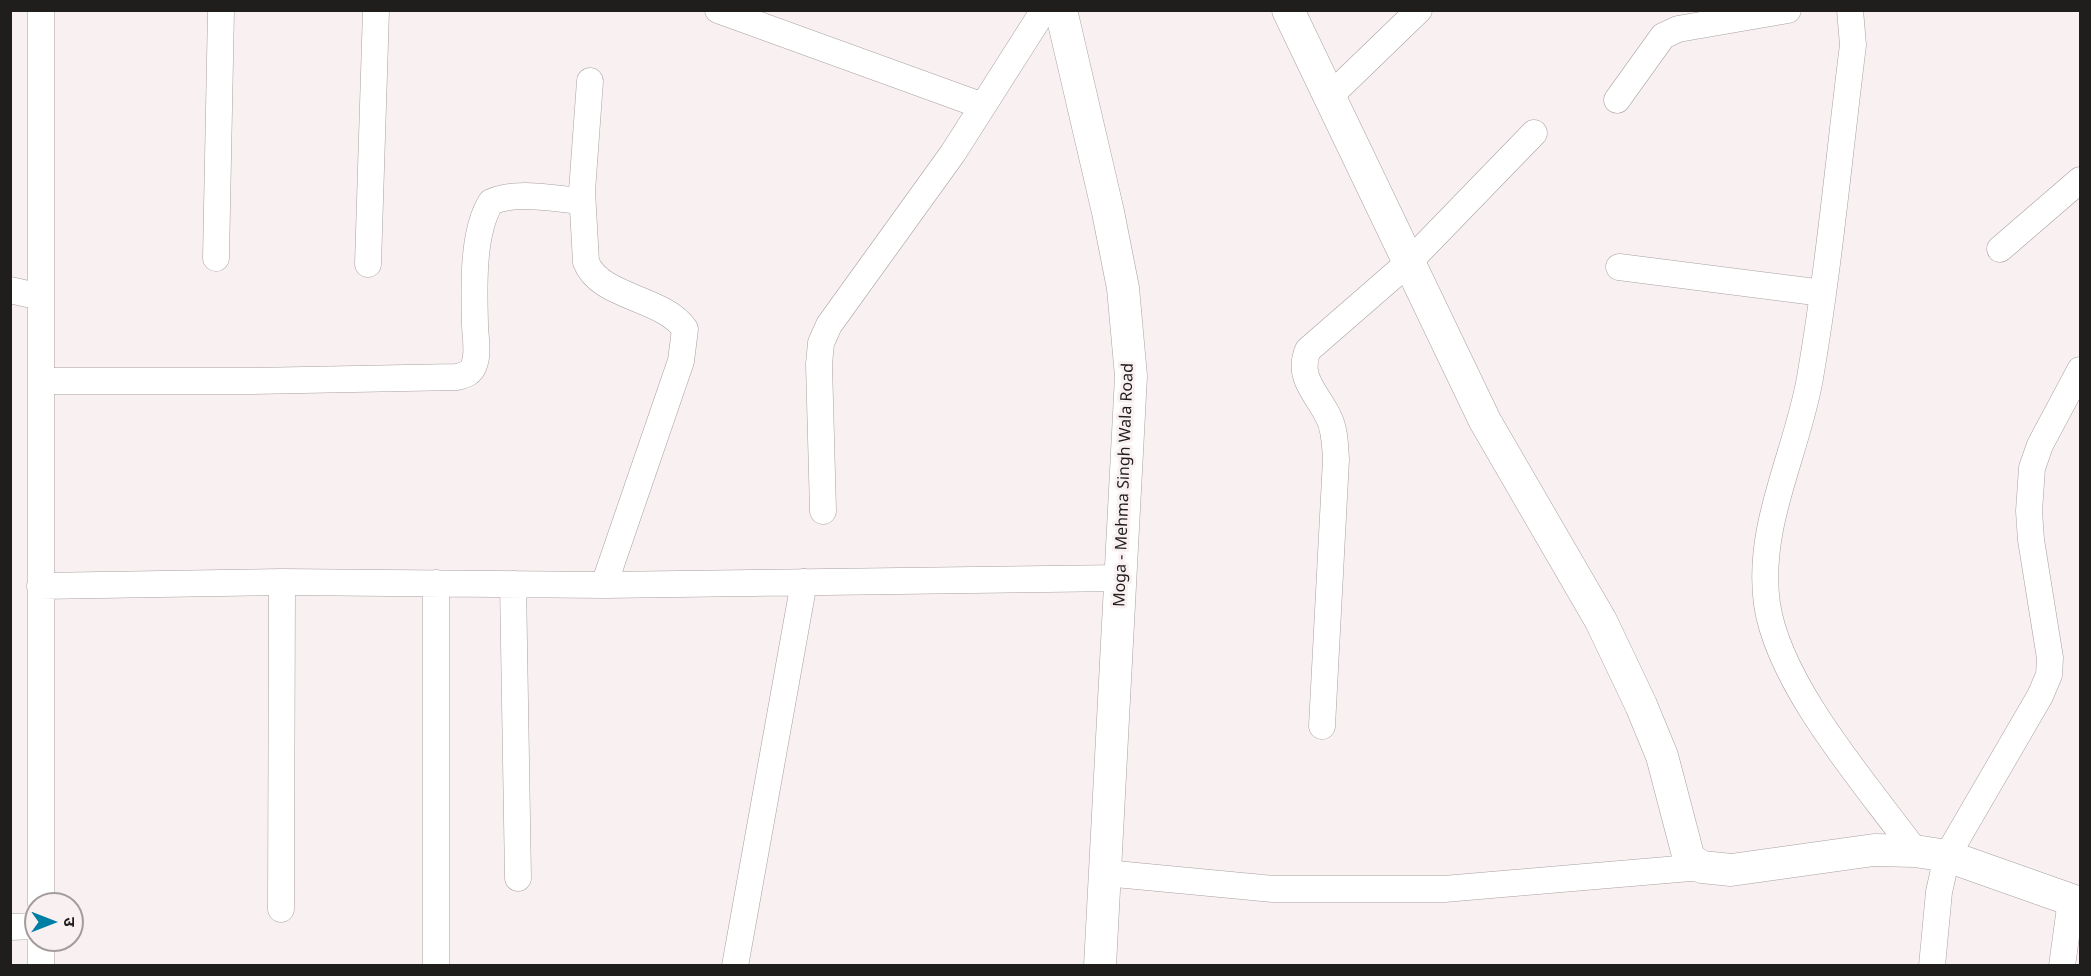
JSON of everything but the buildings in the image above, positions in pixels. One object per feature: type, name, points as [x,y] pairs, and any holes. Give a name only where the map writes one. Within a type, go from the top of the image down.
[{"type":"street","points":[[41,10],[41,892]]},
{"type":"street","points":[[216,258],[221,10]]},
{"type":"street","points":[[368,264],[376,10]]},
{"type":"street","points":[[718,10],[983,106]]},
{"type":"street","points":[[823,511],[819,364],[821,343],[850,293],[953,153],[1044,10]]},
{"type":"street","name":"Moga - Mehma Singh Wala Road","points":[[1060,10],[1108,212],[1123,288],[1131,376],[1100,966]]},
{"type":"street","points":[[1288,10],[1328,98],[1485,421],[1601,621],[1641,705],[1662,756],[1689,859],[1702,867]]},
{"type":"street","points":[[1328,98],[1419,10]]},
{"type":"street","points":[[1617,100],[1663,36],[1678,29],[1788,10]]},
{"type":"street","points":[[1850,10],[1853,45],[1823,293],[1809,381],[1770,528],[1766,563],[1767,604],[1781,654],[1811,710],[1915,851]]},
{"type":"street","points":[[590,81],[582,201],[586,262],[590,273],[601,281],[667,313],[679,321],[685,329],[681,361],[604,585]]},
{"type":"street","points":[[1322,726],[1336,459],[1329,417],[1305,378],[1303,362],[1308,350],[1408,263],[1534,133]]},
{"type":"street","points":[[2000,249],[2080,180]]},
{"type":"street","points":[[41,381],[252,381],[457,377],[468,374],[474,365],[476,353],[474,291],[480,229],[491,202],[501,197],[514,196],[582,201]]},
{"type":"street","points":[[1619,267],[1823,293]]},
{"type":"street","points":[[10,290],[41,297]]},
{"type":"street","points":[[1932,966],[1939,892],[1947,856],[2040,696],[2049,675],[2048,636],[2031,540],[2029,511],[2032,468],[2040,446],[2080,370]]},
{"type":"street","points":[[40,586],[282,582],[604,585],[1120,578]]},
{"type":"street","points":[[281,909],[282,582]]},
{"type":"street","points":[[735,966],[804,582]]},
{"type":"street","points":[[436,583],[436,966]]},
{"type":"street","points":[[513,584],[518,878]]},
{"type":"street","points":[[1104,873],[1273,889],[1444,889],[1702,867],[1731,870],[1874,850],[1915,851],[1947,856],[2076,902],[2062,966]]}]
